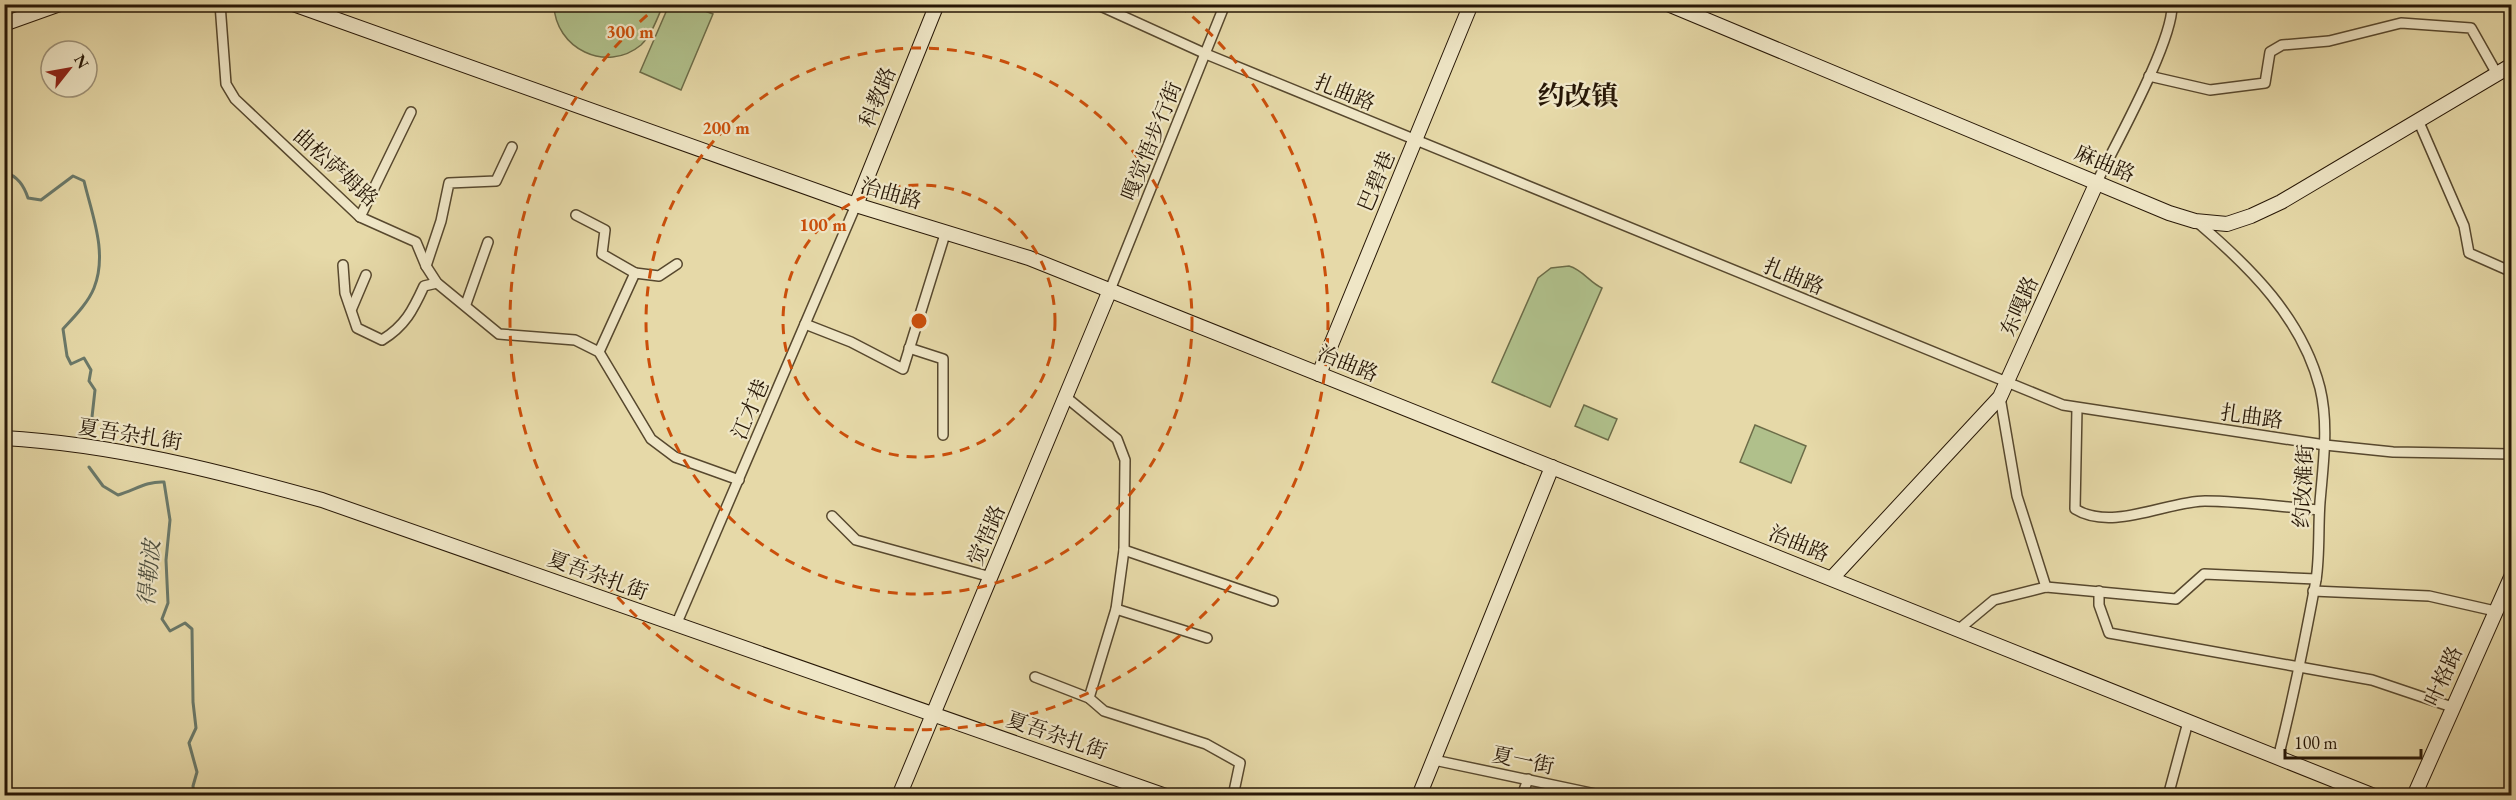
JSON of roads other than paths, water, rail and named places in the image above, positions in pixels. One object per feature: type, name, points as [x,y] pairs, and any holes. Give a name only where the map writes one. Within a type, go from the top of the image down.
[{"type":"main road","points":[[4,24],[60,4]]},
{"type":"main road","name":"治曲路","points":[[293,4],[333,11],[856,206],[946,231],[1029,258],[2374,795]]},
{"type":"main road","name":"科教路","points":[[856,206],[937,4]]},
{"type":"main road","name":"巴碧巷","points":[[1319,374],[1471,4]]},
{"type":"main road","name":"麻曲路","points":[[1668,4],[2169,213],[2195,221],[2227,224],[2281,202],[2511,65]]},
{"type":"main road","name":"东嘎路","points":[[1832,579],[2000,397],[2097,182]]},
{"type":"main road","name":"觉悟路","points":[[899,795],[1067,398],[1110,290]]},
{"type":"main road","name":"夏吾杂扎街","points":[[4,438],[114,452],[207,468],[322,500],[441,539],[676,625],[1167,795]]},
{"type":"main road","points":[[1419,795],[1552,467]]},
{"type":"main road","name":"叶格路","points":[[2414,795],[2511,575]]},
{"type":"street","name":"曲松萨姆路","points":[[220,4],[226,84],[235,99],[360,217],[416,242],[426,266],[437,283],[500,334],[575,340],[599,352]]},
{"type":"street","name":"扎曲路","points":[[1095,4],[1206,54],[1416,141],[2063,405],[2325,445],[2393,452],[2511,454]]},
{"type":"street","name":"嘎觉悟步行街","points":[[1110,290],[1226,4]]},
{"type":"street","name":"东嘎路","points":[[2097,182],[2149,76],[2172,17],[2172,4]]},
{"type":"street","points":[[2149,76],[2210,90],[2265,83],[2270,52],[2282,45],[2329,41],[2401,23],[2471,28],[2497,74]]},
{"type":"street","points":[[360,217],[411,112]]},
{"type":"street","points":[[2418,120],[2464,226],[2469,253],[2511,272]]},
{"type":"street","points":[[426,266],[441,221],[449,183],[496,181],[512,147]]},
{"type":"street","name":"江才巷","points":[[676,625],[856,206]]},
{"type":"street","points":[[576,215],[605,230],[602,254],[635,273],[659,276],[677,264]]},
{"type":"street","name":"约改滩街","points":[[2195,221],[2240,258],[2277,301],[2302,342],[2320,389],[2325,445],[2316,579],[2300,669],[2278,758]]},
{"type":"street","points":[[805,324],[851,342],[903,369],[946,231]]},
{"type":"street","points":[[466,304],[488,242]]},
{"type":"street","points":[[343,265],[345,293],[357,328],[382,340],[397,331],[410,316],[424,286],[437,283]]},
{"type":"street","points":[[635,273],[599,352],[651,439],[675,457],[739,480]]},
{"type":"street","points":[[352,308],[366,275]]},
{"type":"street","points":[[909,348],[943,359],[943,435]]},
{"type":"street","points":[[2000,397],[2017,495],[2046,587]]},
{"type":"street","points":[[1067,398],[1117,439],[1125,460],[1125,550],[1116,609],[1089,698]]},
{"type":"street","points":[[2077,408],[2075,509],[2084,514],[2131,516],[2203,501],[2319,510]]},
{"type":"street","points":[[832,516],[855,540],[991,577]]},
{"type":"street","points":[[1125,550],[1273,601]]},
{"type":"street","points":[[1959,630],[1994,600],[2046,587],[2176,599],[2204,574],[2316,579]]},
{"type":"street","points":[[2099,591],[2099,605],[2109,633],[2300,669],[2372,680],[2452,707]]},
{"type":"street","points":[[2313,591],[2429,596],[2494,611]]},
{"type":"street","points":[[1116,609],[1208,638]]},
{"type":"street","points":[[1035,677],[1089,698],[1104,711],[1206,744],[1240,763],[1233,795]]},
{"type":"street","points":[[2168,795],[2188,722]]},
{"type":"street","name":"夏一街","points":[[1434,760],[1605,795]]},
{"type":"street","points":[[1522,795],[1528,779]]},
{"type":"waterway","name":"得勒波","points":[[4,172],[20,182],[28,198],[41,200],[73,176],[84,181],[97,234],[98,275],[88,299],[63,329],[67,356],[71,364],[84,358],[91,370],[89,381],[95,390],[92,417],[87,425]]},
{"type":"waterway","name":"得勒波","points":[[89,467],[103,486],[118,495],[146,484],[164,482],[170,520],[166,560],[168,603],[162,619],[170,631],[185,623],[192,629],[193,702],[196,728],[189,743],[197,772],[193,786],[194,796]]},
{"type":"district","name":"约改镇","points":[[1578,95]]}]
